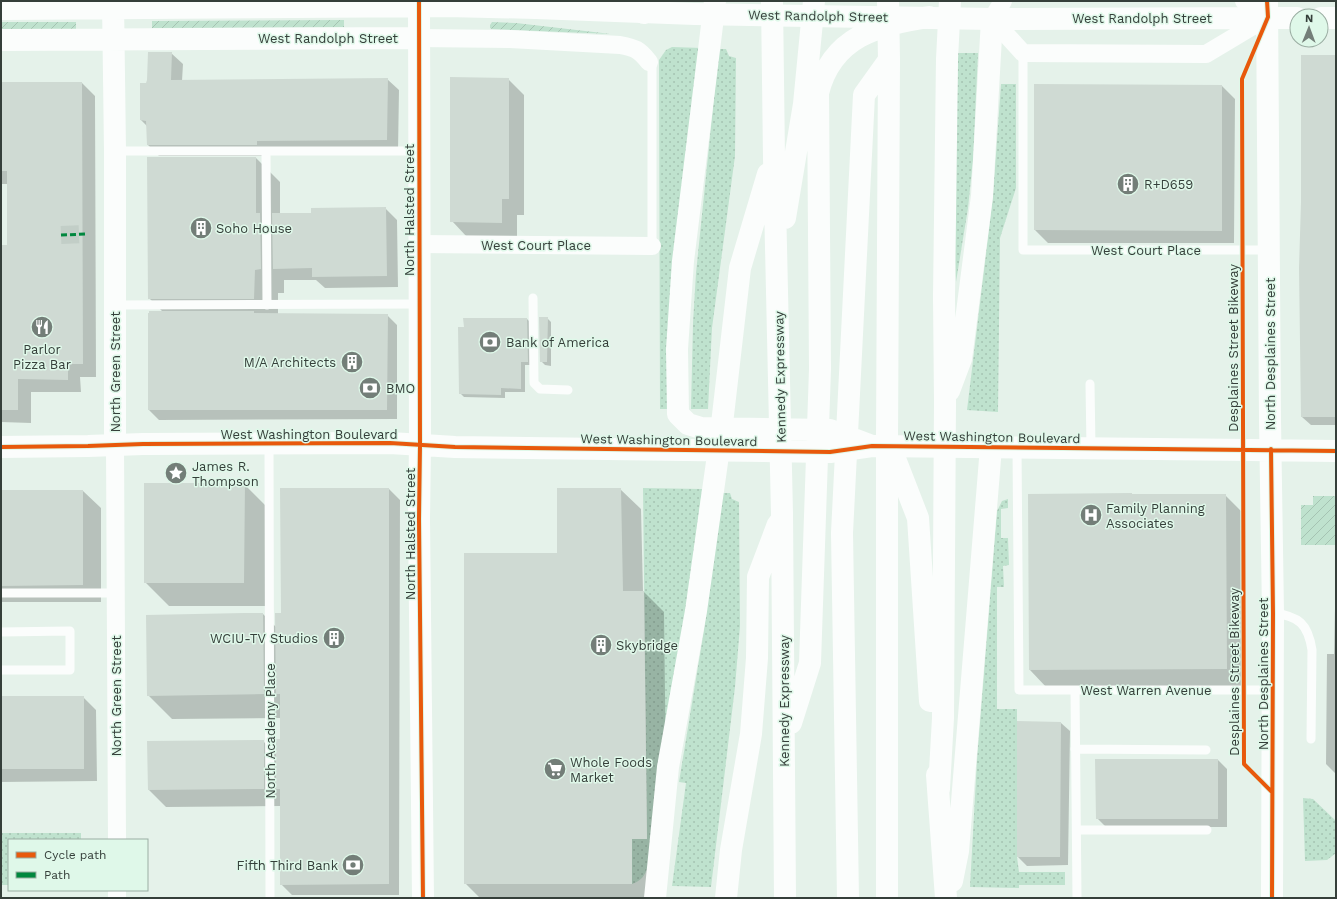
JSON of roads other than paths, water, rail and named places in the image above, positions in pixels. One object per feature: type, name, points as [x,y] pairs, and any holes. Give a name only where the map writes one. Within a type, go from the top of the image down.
[{"type":"main road","points":[[715,1],[683,261],[677,349],[678,414],[688,424],[705,428],[830,430],[880,441]]},
{"type":"main road","name":"Kennedy Expressway","points":[[772,1],[782,514],[785,744],[785,898]]},
{"type":"main road","points":[[777,266],[804,104],[814,1]]},
{"type":"main road","points":[[887,898],[880,441],[889,60],[888,1]]},
{"type":"main road","points":[[897,1],[929,17]]},
{"type":"main road","points":[[939,789],[944,718],[944,297],[947,59],[950,1]]},
{"type":"main road","name":"West Randolph Street","points":[[1,8],[113,4],[419,4],[536,8],[646,5],[695,14],[968,18],[997,10],[1268,9],[1289,16]]},
{"type":"main road","name":"North Green Street","points":[[113,4],[116,305],[115,446]]},
{"type":"main road","name":"North Halsted Street","points":[[419,4],[419,519],[423,898]]},
{"type":"main road","name":"North Desplaines Street","points":[[1268,9],[1269,250],[1274,613],[1272,690],[1272,898]]},
{"type":"main road","points":[[945,402],[961,359],[982,196],[997,10]]},
{"type":"main road","points":[[785,744],[810,663],[820,369],[818,93],[822,79],[829,65],[847,44],[867,32],[891,24],[929,17]]},
{"type":"main road","name":"West Randolph Street","points":[[1,40],[419,38]]},
{"type":"main road","points":[[848,898],[842,534],[864,95],[889,60]]},
{"type":"main road","points":[[655,898],[668,767],[696,611],[720,441],[740,268],[774,158]]},
{"type":"main road","points":[[880,441],[918,518],[932,725],[939,789],[946,898]]},
{"type":"main road","name":"West Washington Boulevard","points":[[1,447],[115,446],[143,444],[390,443],[455,447],[830,452],[880,441],[1017,448],[1336,451]]},
{"type":"main road","points":[[949,898],[958,851],[984,447]]},
{"type":"main road","points":[[726,898],[732,850],[751,734],[757,658],[758,577],[782,514]]},
{"type":"street","points":[[1244,1],[1268,9]]},
{"type":"street","points":[[997,10],[1023,54],[1206,54],[1268,9]]},
{"type":"street","name":"West Randolph Street","points":[[419,38],[510,39],[620,45],[634,47],[643,54],[649,62]]},
{"type":"street","name":"West Court Place","points":[[419,244],[652,246]]},
{"type":"street","name":"North Green Street","points":[[115,446],[117,839]]},
{"type":"lane","name":"West Court Place","points":[[1023,54],[1023,250],[1269,250]]},
{"type":"lane","points":[[649,62],[652,68],[652,246]]},
{"type":"lane","points":[[266,151],[267,305]]},
{"type":"lane","points":[[115,152],[419,151]]},
{"type":"lane","points":[[533,298],[534,383],[540,389],[568,390]]},
{"type":"lane","points":[[116,305],[420,304]]},
{"type":"lane","points":[[1090,384],[1091,448]]},
{"type":"lane","name":"North Academy Place","points":[[269,443],[270,898]]},
{"type":"lane","name":"West Warren Avenue","points":[[1017,448],[1019,690],[1272,690]]},
{"type":"lane","points":[[1,593],[116,593]]},
{"type":"lane","points":[[1274,613],[1295,618],[1300,622],[1310,638],[1312,650],[1312,739]]},
{"type":"lane","points":[[1,632],[70,631],[70,670],[1,670]]},
{"type":"lane","points":[[1075,690],[1078,898]]},
{"type":"lane","points":[[1076,749],[1206,750]]},
{"type":"lane","points":[[1077,830],[1207,830]]},
{"type":"tunnel","points":[[61,235],[87,234]]},
{"type":"place","name":"R+D659","points":[[1128,184]]},
{"type":"place","name":"Soho House","points":[[201,228]]},
{"type":"place","name":"Parlor Pizza Bar","points":[[42,327]]},
{"type":"place","name":"Bank of America","points":[[490,342]]},
{"type":"place","name":"M/A Architects","points":[[352,362]]},
{"type":"place","name":"BMO","points":[[370,388]]},
{"type":"place","name":"James R. Thompson","points":[[176,473]]},
{"type":"place","name":"Family Planning Associates","points":[[1091,515]]},
{"type":"place","name":"WCIU-TV Studios","points":[[334,638]]},
{"type":"place","name":"Skybridge","points":[[601,645]]},
{"type":"place","name":"Whole Foods Market","points":[[555,769]]},
{"type":"place","name":"Fifth Third Bank","points":[[353,865]]}]
